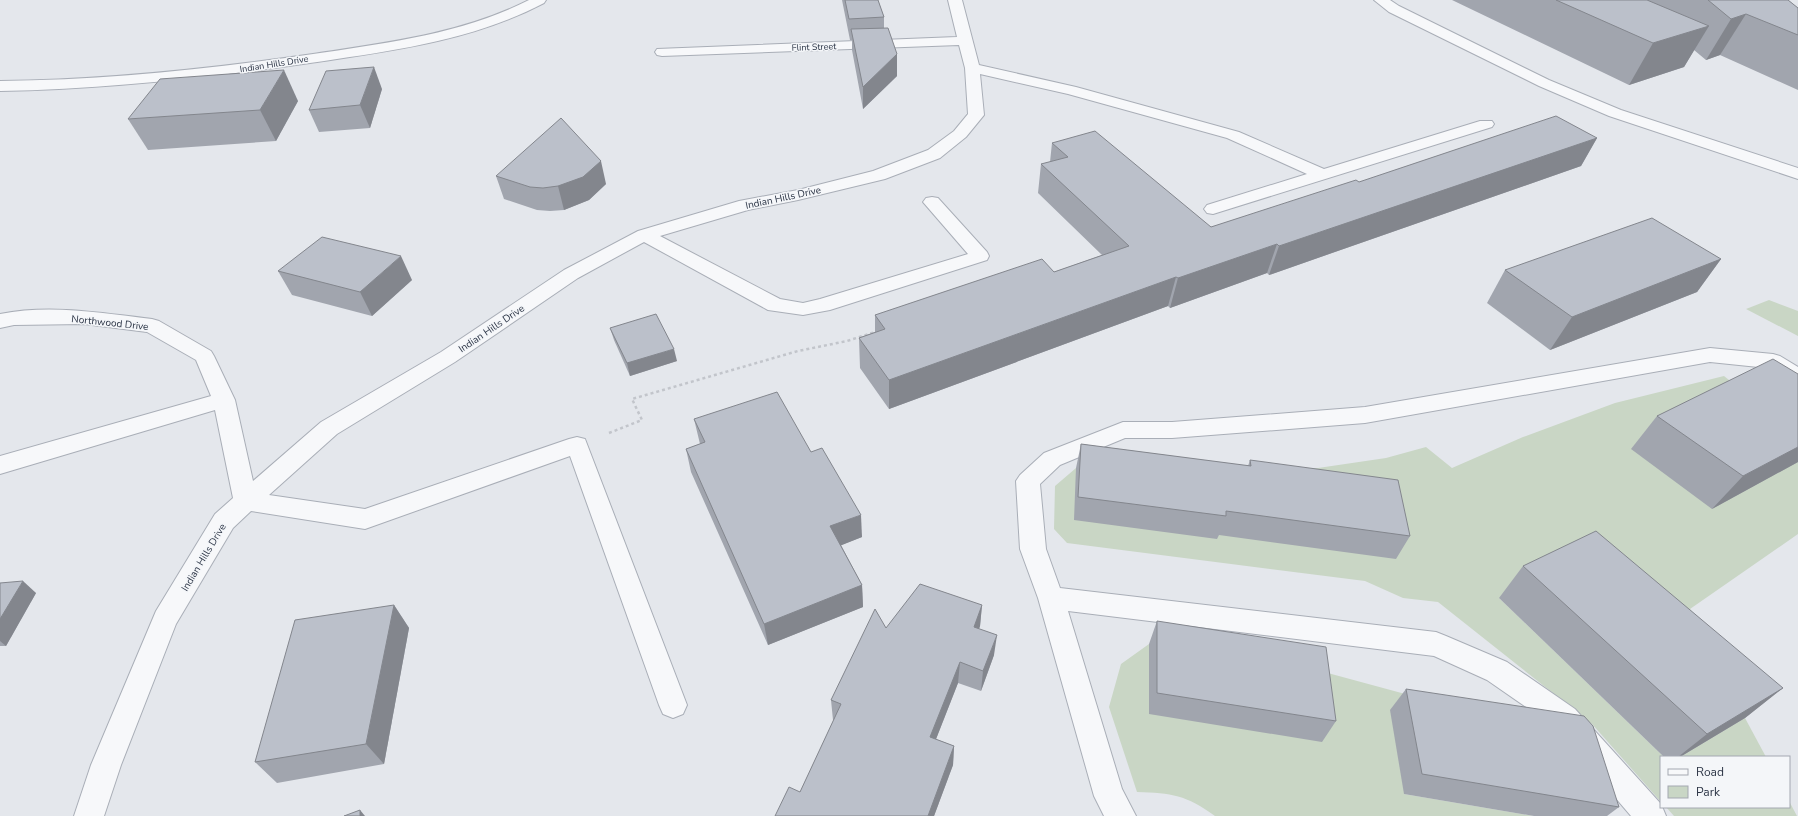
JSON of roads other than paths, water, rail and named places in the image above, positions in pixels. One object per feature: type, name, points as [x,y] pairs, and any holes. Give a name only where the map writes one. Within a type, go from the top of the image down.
[{"type":"street","name":"Indian Hills Drive","points":[[0,86],[62,86],[223,71],[376,48],[450,33],[499,19],[539,0]]},
{"type":"street","name":"Indian Hills Drive","points":[[89,816],[106,765],[165,619],[224,521],[329,428],[448,357],[571,274],[644,235],[745,205],[798,195],[879,175],[934,154],[960,134],[976,115],[972,68],[955,0]]},
{"type":"street","points":[[1381,0],[1394,9],[1551,86],[1615,113],[1798,174]]},
{"type":"street","name":"Flint Street","points":[[662,52],[966,41]]},
{"type":"street","points":[[972,68],[1071,90],[1233,135],[1323,175]]},
{"type":"street","points":[[1213,209],[1486,124]]},
{"type":"street","points":[[644,235],[775,305],[803,309],[822,305],[980,256],[932,202]]},
{"type":"street","name":"Northwood Drive","points":[[0,321],[14,318],[84,317],[152,326],[204,356],[224,400],[246,501]]},
{"type":"street","points":[[1121,816],[1109,796],[1051,598],[1034,549],[1028,481],[1052,459],[1123,430],[1172,430],[1365,415],[1710,355],[1772,361],[1798,377]]},
{"type":"street","points":[[0,465],[224,400]]},
{"type":"street","points":[[246,501],[365,519],[577,445],[673,705]]},
{"type":"street","points":[[1051,598],[1436,644],[1498,672],[1564,718],[1651,816]]}]
